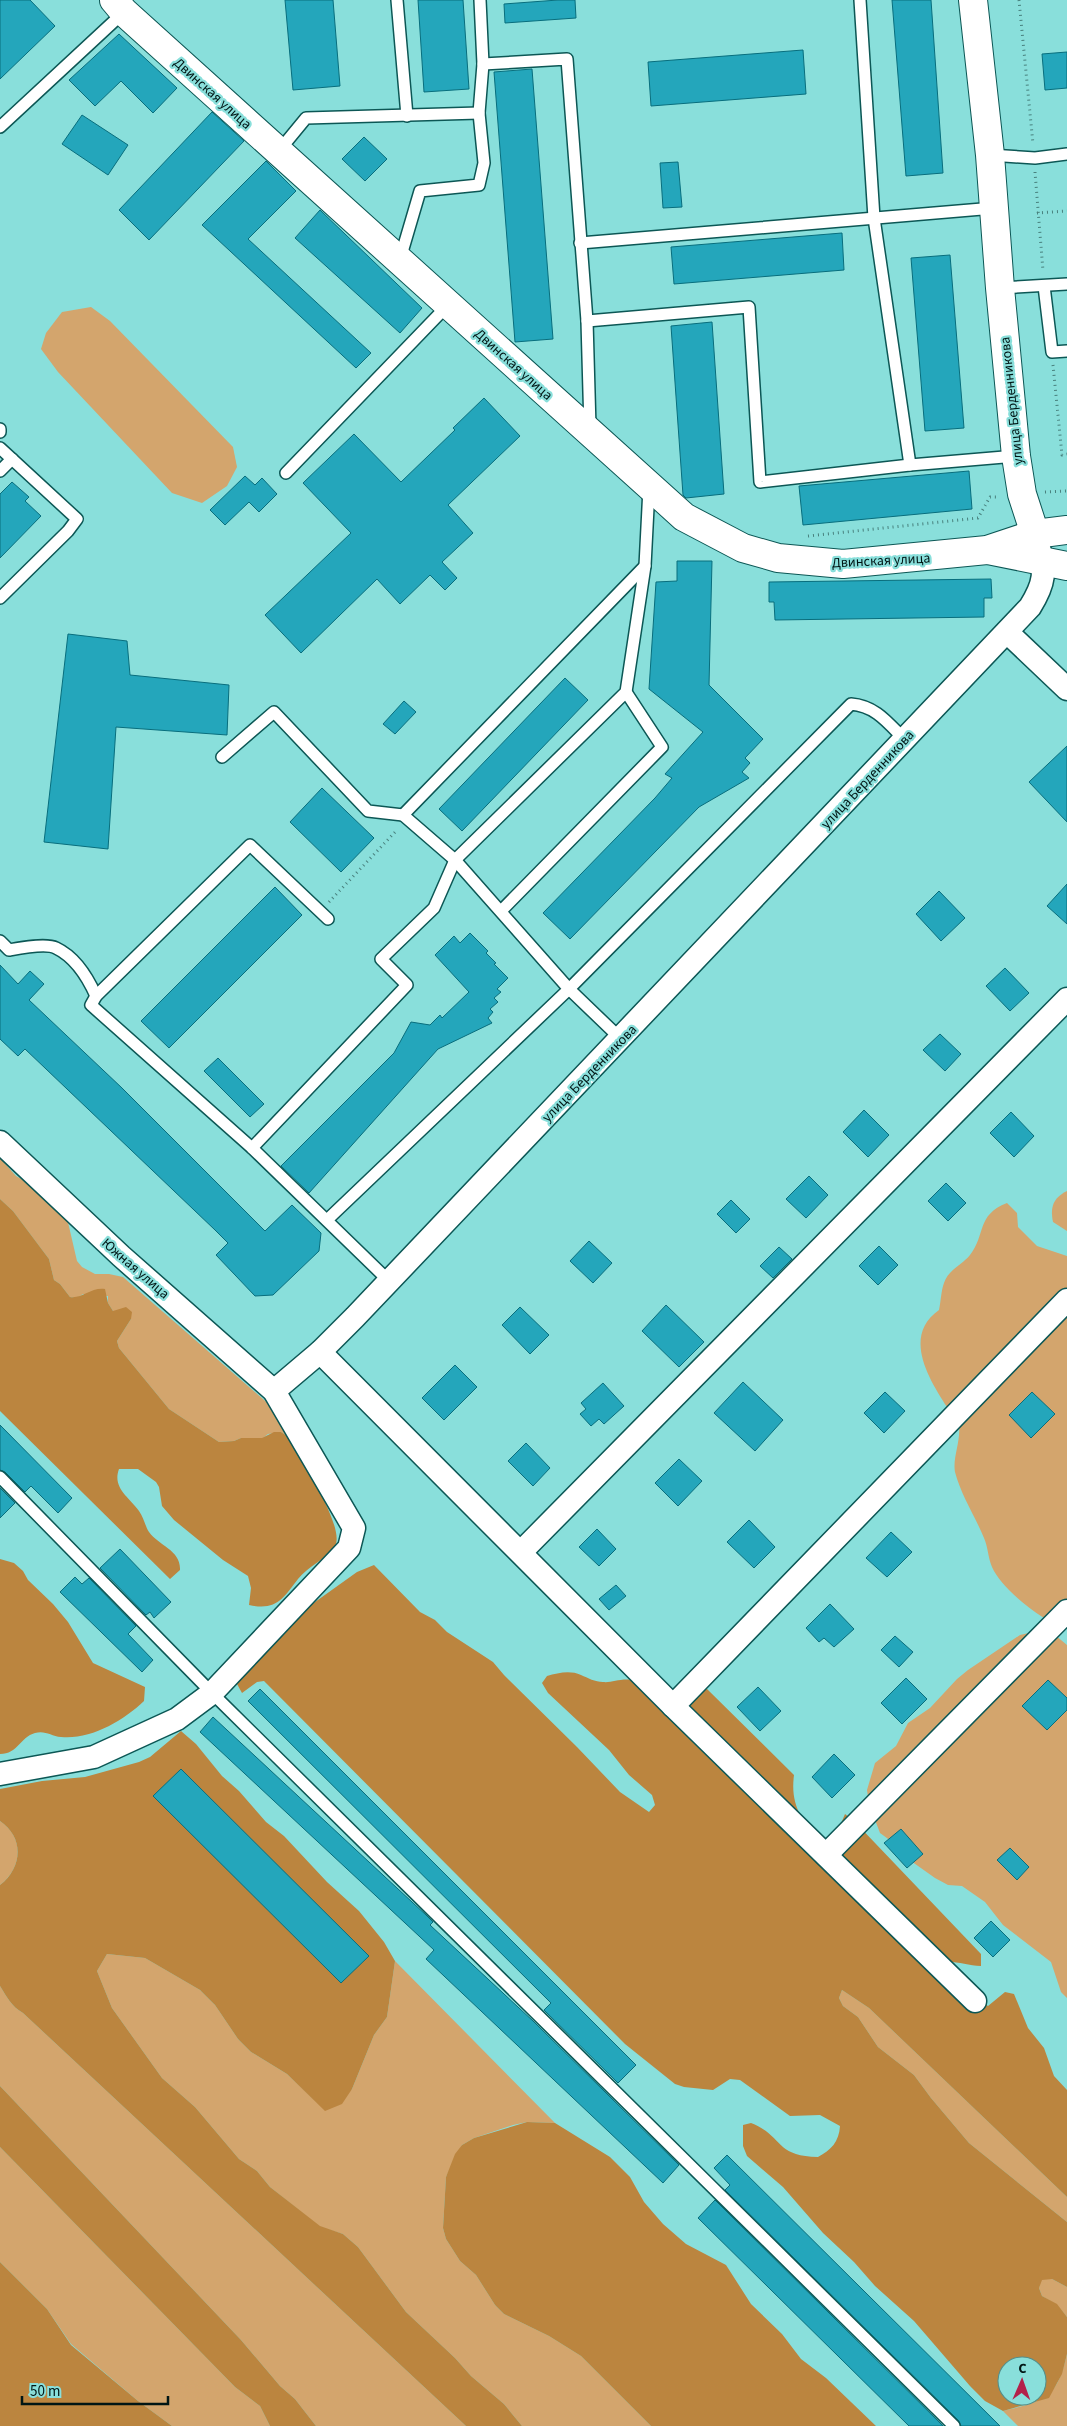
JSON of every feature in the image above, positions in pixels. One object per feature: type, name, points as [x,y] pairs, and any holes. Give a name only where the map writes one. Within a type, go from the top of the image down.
[{"type":"street","name":"улица Берденникова","points":[[274,1391],[320,1352],[621,1039],[1030,608],[1042,589],[1055,563],[1035,534],[1022,494],[1016,456],[990,155],[973,0]]},
{"type":"street","name":"Двинская улица","points":[[119,6],[278,152],[684,517],[743,548],[778,558],[843,564],[987,550],[1035,534],[1067,530]]},
{"type":"street","name":"Двинская улица","points":[[987,550],[1055,563]]},
{"type":"street","points":[[1007,632],[1067,689]]},
{"type":"street","points":[[521,1552],[1067,999]]},
{"type":"street","name":"Южная улица","points":[[0,1142],[121,1256],[274,1391],[354,1528],[350,1548],[212,1693],[177,1718],[94,1757],[0,1774]]},
{"type":"street","points":[[673,1706],[1067,1300]]},
{"type":"street","points":[[320,1352],[673,1706],[975,2001]]},
{"type":"street","points":[[826,1855],[1067,1611]]},
{"type":"lane","points":[[397,0],[406,116]]},
{"type":"lane","points":[[399,261],[420,190],[479,185],[484,163],[479,113],[483,64],[480,0]]},
{"type":"lane","points":[[860,0],[874,218],[910,464]]},
{"type":"lane","points":[[0,127],[119,6]]},
{"type":"lane","points":[[483,64],[566,59],[587,321],[590,432]]},
{"type":"lane","points":[[278,152],[306,118],[479,113]]},
{"type":"lane","points":[[990,155],[1035,158],[1067,154]]},
{"type":"lane","points":[[580,243],[994,208]]},
{"type":"lane","points":[[1000,288],[1067,284]]},
{"type":"lane","points":[[1044,286],[1052,352],[1067,351]]},
{"type":"lane","points":[[286,474],[448,305]]},
{"type":"lane","points":[[587,321],[749,307],[760,482],[910,464],[1016,456]]},
{"type":"lane","points":[[0,448],[77,519],[68,531],[0,598]]},
{"type":"lane","points":[[0,471],[12,459]]},
{"type":"lane","points":[[252,1148],[407,985],[381,959],[434,908],[455,860],[626,692],[645,566],[650,486]]},
{"type":"lane","points":[[405,817],[645,566]]},
{"type":"lane","points":[[501,911],[662,747],[626,692]]},
{"type":"lane","points":[[327,1220],[570,989],[851,704],[864,705],[876,710],[905,740]]},
{"type":"lane","points":[[222,757],[274,712],[368,810],[405,817],[455,860],[570,989],[621,1039]]},
{"type":"lane","points":[[324,915],[250,845],[96,996],[91,1005],[252,1148],[389,1281]]},
{"type":"lane","points":[[0,941],[9,950],[30,946],[55,947],[87,975],[96,996]]},
{"type":"lane","points":[[0,1477],[212,1693],[954,2426]]},
{"type":"path","points":[[1037,213],[1067,211]]},
{"type":"path","points":[[1052,352],[1062,454],[1067,454]]},
{"type":"path","points":[[802,536],[978,518],[990,497],[1022,494]]},
{"type":"path","points":[[324,915],[405,817]]},
{"type":"shaded area","points":[[91,307],[110,321],[233,447],[237,467],[227,486],[202,503],[172,493],[58,372],[41,349],[46,333],[62,312]]},
{"type":"shaded area","points":[[0,1158],[16,1176],[35,1187],[67,1218],[77,1261],[82,1267],[95,1274],[123,1277],[271,1406],[287,1436],[281,1432],[268,1434],[263,1438],[241,1438],[234,1441],[219,1442],[169,1409],[119,1348],[117,1341],[131,1319],[120,1311],[113,1311],[108,1303],[108,1296],[83,1294],[77,1298],[70,1297],[60,1284],[54,1280],[49,1259],[13,1211],[0,1199]]},
{"type":"shaded area","points":[[1067,1191],[1067,1231],[1053,1222],[1052,1207],[1058,1197]]},
{"type":"shaded area","points":[[0,1199],[13,1211],[49,1259],[54,1280],[60,1284],[70,1297],[105,1289],[108,1303],[113,1311],[126,1307],[132,1312],[131,1319],[117,1341],[119,1348],[169,1409],[219,1442],[234,1441],[241,1438],[262,1438],[274,1432],[281,1432],[287,1436],[320,1491],[334,1524],[337,1537],[332,1551],[302,1574],[278,1601],[266,1606],[249,1605],[251,1588],[248,1576],[223,1560],[174,1520],[162,1506],[159,1487],[156,1482],[138,1469],[119,1469],[117,1476],[120,1487],[139,1511],[149,1532],[177,1558],[180,1570],[170,1579],[0,1411]]},
{"type":"shaded area","points":[[1007,1203],[1017,1213],[1018,1227],[1037,1246],[1067,1256],[1067,1629],[1047,1620],[1014,1595],[997,1576],[992,1567],[984,1538],[955,1472],[955,1459],[959,1439],[957,1419],[933,1384],[922,1358],[922,1332],[928,1320],[939,1310],[942,1289],[946,1278],[975,1248],[990,1213]]},
{"type":"shaded area","points":[[0,1559],[14,1563],[23,1571],[28,1580],[53,1604],[68,1622],[93,1663],[145,1687],[144,1701],[106,1728],[72,1737],[61,1737],[42,1732],[35,1733],[11,1751],[0,1754]]},
{"type":"shaded area","points":[[374,1565],[420,1612],[435,1620],[447,1632],[493,1662],[620,1792],[649,1812],[655,1805],[652,1795],[629,1775],[609,1750],[548,1693],[542,1683],[547,1676],[568,1672],[577,1673],[600,1682],[633,1680],[670,1692],[689,1694],[706,1688],[794,1775],[793,1786],[796,1804],[803,1819],[819,1843],[837,1833],[845,1814],[854,1821],[981,1954],[981,1966],[945,1962],[969,1994],[988,2006],[1005,1992],[1014,1994],[1028,2028],[1044,2048],[1054,2076],[1067,2090],[1067,2197],[869,2008],[842,1990],[839,1998],[843,2006],[858,2017],[878,2047],[914,2075],[969,2143],[1067,2222],[1067,2287],[1052,2279],[1042,2280],[1039,2288],[1042,2296],[1057,2304],[1067,2317],[1067,2354],[1062,2374],[1049,2398],[1047,2399],[1047,2356],[997,2356],[997,2406],[1021,2406],[1003,2411],[985,2401],[914,2321],[875,2286],[854,2262],[823,2233],[783,2187],[747,2156],[743,2146],[743,2125],[751,2123],[762,2128],[786,2149],[804,2156],[818,2157],[834,2145],[840,2126],[820,2115],[790,2116],[740,2080],[730,2079],[713,2090],[684,2087],[675,2084],[625,2044],[264,1681],[257,1682],[242,1693],[237,1684],[240,1675],[308,1607],[357,1572]]},
{"type":"shaded area","points":[[1033,1632],[1055,1635],[1067,1645],[1067,1998],[1061,1992],[1051,1962],[1003,1925],[985,1902],[962,1886],[948,1885],[935,1878],[911,1861],[880,1833],[869,1804],[867,1790],[875,1763],[896,1746],[908,1723],[930,1708],[968,1670],[1020,1635]]},
{"type":"shaded area","points":[[181,1731],[196,1744],[222,1776],[239,1791],[266,1822],[284,1836],[327,1882],[359,1911],[384,1942],[395,1961],[387,2017],[374,2035],[352,2089],[342,2104],[325,2111],[287,2074],[251,2052],[238,2039],[215,2005],[200,1990],[145,1958],[107,1954],[97,1971],[112,2008],[162,2078],[195,2107],[239,2159],[257,2171],[270,2187],[320,2226],[343,2234],[358,2247],[406,2312],[455,2358],[471,2376],[504,2404],[522,2426],[466,2426],[15,2007],[0,1986],[0,1885],[13,1870],[18,1853],[14,1836],[0,1821],[0,1789],[42,1781],[85,1777],[139,1762],[150,1757]]},
{"type":"shaded area","points":[[0,1821],[14,1836],[18,1853],[13,1870],[0,1885]]},
{"type":"shaded area","points":[[107,1954],[145,1958],[200,1990],[215,2005],[238,2039],[251,2052],[287,2074],[325,2110],[352,2089],[374,2035],[387,2017],[395,1961],[555,2123],[527,2122],[513,2125],[474,2138],[462,2145],[446,2177],[443,2228],[446,2239],[460,2261],[476,2275],[495,2305],[504,2314],[549,2336],[581,2356],[651,2426],[522,2426],[504,2404],[471,2376],[455,2358],[406,2312],[358,2247],[343,2234],[320,2227],[270,2187],[257,2171],[239,2159],[195,2107],[162,2078],[112,2008],[97,1971]]},
{"type":"shaded area","points":[[0,1986],[15,2007],[466,2426],[316,2426],[295,2399],[280,2386],[241,2340],[0,2086]]},
{"type":"shaded area","points":[[842,1990],[869,2008],[1067,2197],[1067,2222],[969,2143],[914,2075],[878,2047],[858,2017],[843,2006],[839,1998]]},
{"type":"shaded area","points":[[0,2086],[241,2340],[280,2386],[295,2399],[316,2426],[270,2426],[260,2406],[235,2387],[0,2147]]},
{"type":"shaded area","points":[[527,2122],[555,2123],[610,2157],[630,2177],[644,2202],[663,2224],[686,2244],[726,2265],[751,2304],[782,2334],[801,2359],[826,2378],[876,2426],[651,2426],[581,2356],[549,2336],[504,2314],[495,2305],[476,2275],[460,2261],[446,2239],[443,2228],[446,2177],[455,2154],[462,2145],[474,2138]]},
{"type":"shaded area","points":[[0,2147],[235,2387],[260,2406],[270,2426],[172,2426],[138,2401],[71,2344],[47,2309],[0,2262]]},
{"type":"shaded area","points":[[0,2262],[47,2309],[71,2345],[138,2401],[172,2426],[0,2426]]},
{"type":"shaded area","points":[[1041,2279],[1052,2279],[1067,2287],[1067,2317],[1057,2305],[1042,2296],[1039,2288]]},
{"type":"shaded area","points":[[1067,2354],[1067,2426],[1018,2426],[1003,2411],[1022,2406],[1047,2406],[1047,2396],[1058,2381]]},
{"type":"building","points":[[0,0],[30,0],[55,26],[0,79]]},
{"type":"building","points":[[285,0],[333,0],[340,86],[293,90]]},
{"type":"building","points":[[418,0],[463,0],[469,89],[424,92]]},
{"type":"building","points":[[575,0],[576,18],[505,23],[504,4]]},
{"type":"building","points":[[892,0],[931,0],[943,173],[906,176]]},
{"type":"building","points":[[119,34],[177,88],[153,113],[121,81],[95,106],[69,80]]},
{"type":"building","points":[[803,50],[806,94],[651,106],[648,62]]},
{"type":"building","points":[[1067,52],[1067,88],[1045,90],[1042,54]]},
{"type":"building","points":[[532,69],[553,339],[515,342],[494,72]]},
{"type":"building","points":[[212,112],[244,141],[149,240],[119,210]]},
{"type":"building","points":[[82,115],[128,145],[108,175],[62,144]]},
{"type":"building","points":[[364,137],[387,159],[365,181],[342,159]]},
{"type":"building","points":[[266,161],[296,191],[248,239],[371,353],[356,368],[202,225]]},
{"type":"building","points":[[678,162],[682,207],[663,208],[660,163]]},
{"type":"building","points":[[320,210],[422,308],[400,333],[295,238]]},
{"type":"building","points":[[842,233],[844,270],[674,284],[671,247]]},
{"type":"building","points":[[950,255],[964,428],[925,431],[911,258]]},
{"type":"building","points":[[712,322],[724,494],[686,498],[683,495],[671,326]]},
{"type":"building","points":[[484,398],[520,436],[448,505],[473,533],[442,562],[457,578],[445,590],[430,575],[400,604],[377,579],[301,653],[265,615],[351,533],[303,483],[354,434],[401,482],[455,430],[453,428]]},
{"type":"building","points":[[969,471],[972,509],[803,525],[799,486]]},
{"type":"building","points":[[245,476],[255,485],[262,478],[277,494],[259,512],[249,502],[225,525],[210,510]]},
{"type":"building","points":[[12,482],[29,497],[25,501],[41,516],[0,558],[0,494]]},
{"type":"building","points":[[677,561],[712,561],[709,685],[763,739],[745,758],[750,763],[742,772],[749,778],[699,807],[570,939],[543,913],[655,798],[672,778],[665,774],[703,732],[649,689],[656,582],[677,581]]},
{"type":"building","points":[[991,579],[992,598],[984,598],[984,617],[775,620],[774,602],[769,602],[769,582]]},
{"type":"building","points":[[68,634],[127,641],[130,675],[229,685],[227,735],[116,727],[108,849],[44,842]]},
{"type":"building","points":[[565,678],[588,700],[462,831],[439,809]]},
{"type":"building","points":[[404,701],[416,712],[395,734],[383,724]]},
{"type":"building","points":[[1067,746],[1067,822],[1029,782]]},
{"type":"building","points":[[322,788],[374,838],[341,872],[290,822]]},
{"type":"building","points":[[1067,884],[1067,924],[1047,906]]},
{"type":"building","points":[[275,887],[302,915],[169,1048],[141,1021]]},
{"type":"building","points":[[939,891],[965,918],[941,941],[916,914]]},
{"type":"building","points":[[470,933],[488,951],[486,953],[496,963],[494,964],[508,978],[497,989],[501,992],[494,998],[498,1002],[490,1009],[493,1012],[488,1018],[492,1023],[438,1049],[309,1193],[281,1166],[394,1053],[411,1022],[430,1025],[440,1015],[442,1018],[469,992],[435,955],[454,936],[460,943]]},
{"type":"building","points":[[0,965],[18,984],[30,971],[44,984],[29,1000],[122,1088],[265,1231],[292,1205],[321,1233],[319,1251],[273,1295],[255,1296],[216,1255],[228,1243],[25,1049],[18,1056],[0,1039]]},
{"type":"building","points":[[1005,968],[1029,993],[1010,1011],[986,986]]},
{"type":"building","points":[[940,1034],[961,1054],[945,1071],[923,1050]]},
{"type":"building","points":[[218,1058],[264,1104],[250,1117],[204,1071]]},
{"type":"building","points":[[864,1110],[889,1135],[868,1157],[843,1132]]},
{"type":"building","points":[[1011,1112],[1034,1136],[1014,1157],[990,1133]]},
{"type":"building","points":[[809,1176],[828,1195],[806,1218],[786,1199]]},
{"type":"building","points":[[946,1183],[966,1203],[948,1221],[928,1201]]},
{"type":"building","points":[[731,1200],[750,1219],[736,1233],[717,1214]]},
{"type":"building","points":[[589,1241],[612,1263],[593,1283],[570,1261]]},
{"type":"building","points":[[879,1246],[898,1265],[878,1285],[859,1266]]},
{"type":"building","points":[[779,1247],[792,1259],[773,1278],[760,1266]]},
{"type":"building","points":[[666,1305],[704,1342],[679,1367],[642,1331]]},
{"type":"building","points":[[520,1307],[549,1335],[530,1354],[502,1325]]},
{"type":"building","points":[[455,1365],[477,1387],[444,1420],[422,1398]]},
{"type":"building","points":[[743,1382],[783,1420],[755,1451],[714,1413]]},
{"type":"building","points":[[603,1383],[624,1406],[604,1424],[599,1419],[591,1426],[580,1414],[586,1409],[581,1403]]},
{"type":"building","points":[[885,1392],[905,1411],[884,1433],[864,1413]]},
{"type":"building","points":[[1032,1392],[1055,1414],[1031,1438],[1009,1415]]},
{"type":"building","points":[[0,1425],[72,1498],[58,1513],[31,1486],[25,1492],[5,1472],[0,1470]]},
{"type":"building","points":[[526,1443],[550,1468],[533,1486],[508,1461]]},
{"type":"building","points":[[679,1459],[702,1481],[678,1506],[655,1483]]},
{"type":"building","points":[[0,1488],[15,1503],[0,1518]]},
{"type":"building","points":[[749,1520],[775,1547],[754,1568],[727,1542]]},
{"type":"building","points":[[597,1529],[616,1549],[599,1566],[579,1547]]},
{"type":"building","points":[[891,1532],[912,1552],[887,1577],[866,1558]]},
{"type":"building","points":[[120,1549],[171,1602],[154,1618],[150,1612],[146,1615],[100,1568]]},
{"type":"building","points":[[75,1577],[82,1584],[89,1578],[136,1626],[128,1634],[153,1660],[142,1672],[60,1592]]},
{"type":"building","points":[[616,1585],[626,1596],[609,1610],[599,1599]]},
{"type":"building","points":[[830,1604],[854,1629],[834,1647],[824,1638],[819,1642],[806,1628]]},
{"type":"building","points":[[895,1636],[913,1652],[899,1667],[881,1650]]},
{"type":"building","points":[[906,1678],[927,1699],[902,1724],[881,1703]]},
{"type":"building","points":[[1048,1680],[1067,1698],[1067,1710],[1047,1730],[1022,1706]]},
{"type":"building","points":[[758,1687],[781,1711],[760,1731],[737,1707]]},
{"type":"building","points":[[260,1689],[636,2065],[618,2083],[544,2010],[551,2003],[248,1701]]},
{"type":"building","points":[[213,1717],[426,1915],[433,1922],[430,1925],[533,2021],[679,2165],[663,2183],[426,1959],[434,1950],[200,1732]]},
{"type":"building","points":[[834,1754],[855,1775],[832,1798],[812,1777]]},
{"type":"building","points":[[181,1769],[369,1956],[341,1983],[153,1796]]},
{"type":"building","points":[[901,1829],[923,1854],[907,1868],[884,1843]]},
{"type":"building","points":[[1010,1848],[1029,1867],[1017,1880],[997,1860]]},
{"type":"building","points":[[991,1921],[1010,1940],[993,1957],[974,1938]]},
{"type":"building","points":[[727,2155],[1000,2426],[961,2426],[959,2421],[725,2190],[730,2185],[714,2168]]},
{"type":"building","points":[[715,2200],[943,2426],[909,2426],[698,2218]]}]
